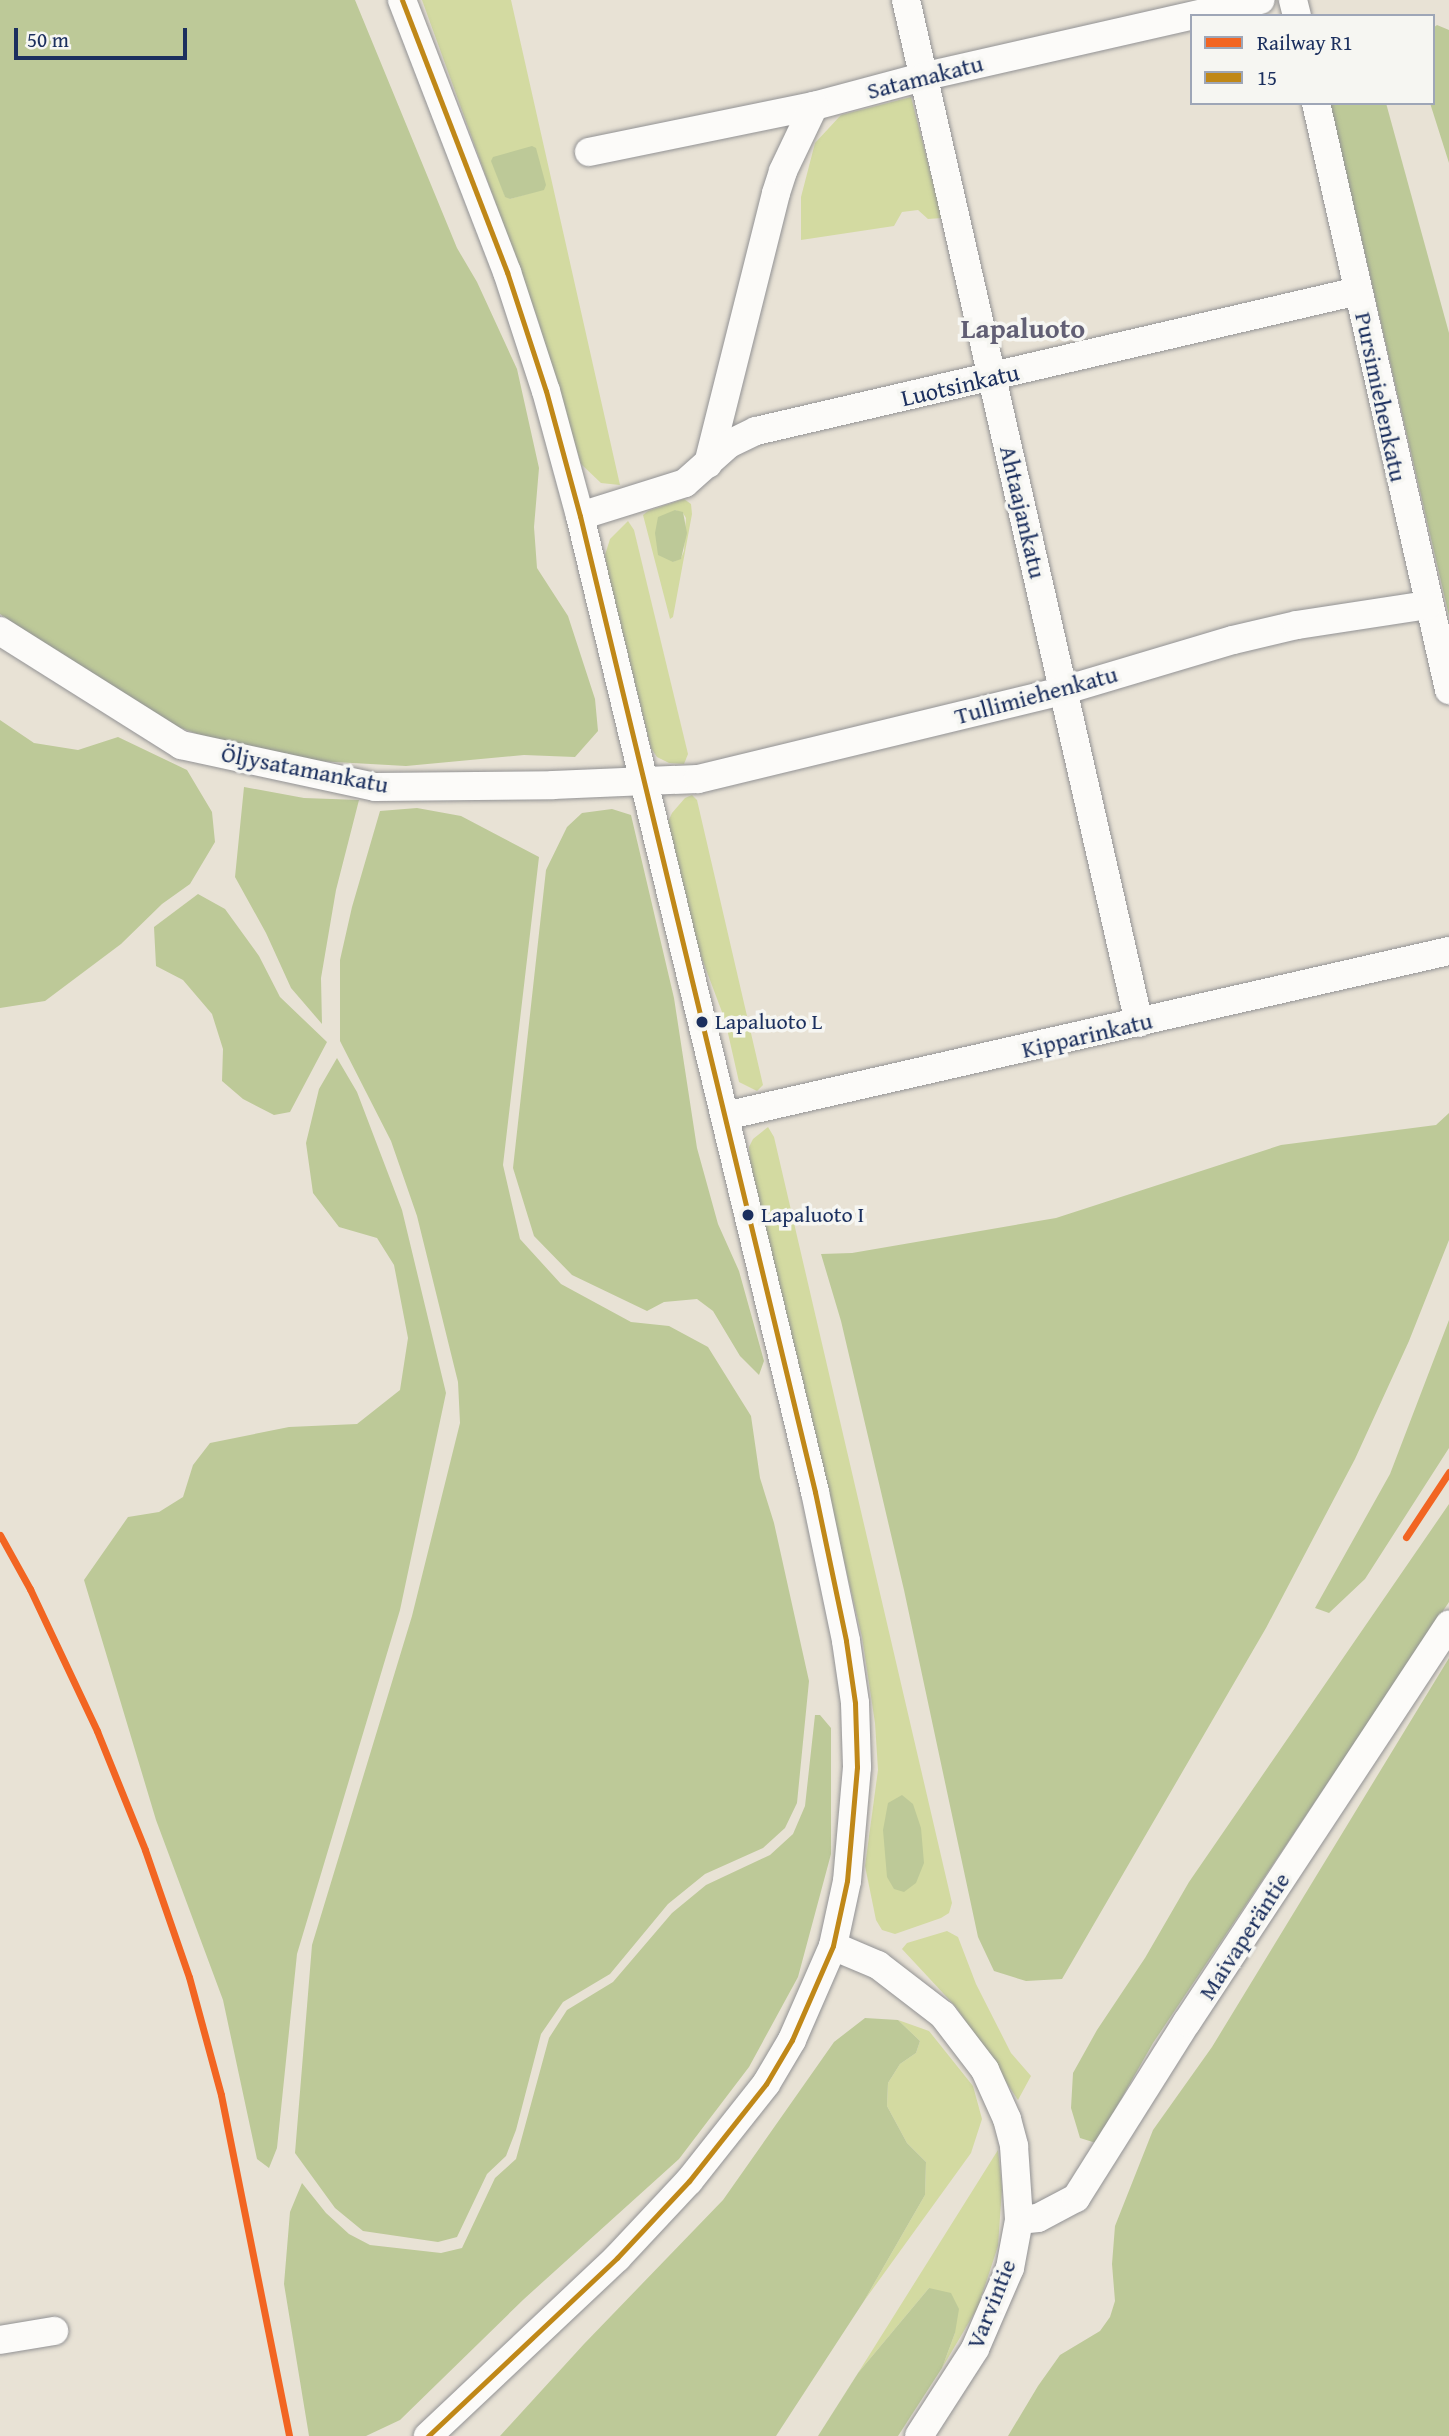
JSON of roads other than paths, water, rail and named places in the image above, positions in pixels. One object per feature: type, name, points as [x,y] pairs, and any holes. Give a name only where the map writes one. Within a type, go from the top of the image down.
[{"type":"street","points":[[402,0],[507,272],[546,391],[580,516],[815,1492],[846,1641],[853,1691],[857,1767],[847,1881],[832,1945],[792,2040],[766,2084],[729,2133],[617,2258],[428,2436]]},
{"type":"street","name":"Ahtaajankatu","points":[[906,0],[926,76],[1139,1023]]},
{"type":"street","name":"Satamakatu","points":[[1198,14],[1260,0]]},
{"type":"street","name":"Satamakatu","points":[[589,152],[814,106],[926,76],[1190,16]]},
{"type":"street","name":"Pursimiehenkatu","points":[[1316,105],[1427,605],[1449,690]]},
{"type":"street","points":[[708,464],[776,193],[787,160],[814,106]]},
{"type":"street","name":"Luotsinkatu","points":[[580,516],[685,483],[729,444],[756,431],[1358,291]]},
{"type":"street","name":"Tullimiehenkatu","points":[[644,782],[698,779],[1065,690],[1233,640],[1297,625],[1427,605]]},
{"type":"street","name":"Öljysatamankatu","points":[[0,631],[181,745],[375,787],[644,782]]},
{"type":"street","name":"Kipparinkatu","points":[[725,1116],[1449,951]]},
{"type":"street","name":"Maivaperäntie","points":[[1019,2220],[1038,2218],[1076,2198],[1187,2022],[1449,1625]]},
{"type":"street","name":"Varvintie","points":[[832,1945],[878,1965],[900,1979],[943,2015],[985,2070],[1007,2119],[1014,2146],[1019,2220],[1010,2267],[975,2349],[919,2436]]},
{"type":"street","points":[[0,2340],[54,2331]]},
{"type":"rail line","name":"R1","points":[[1406,1537],[1449,1472]]},
{"type":"rail line","name":"R1","points":[[0,1535],[30,1589],[97,1731],[145,1850],[189,1977],[221,2095],[289,2436]]},
{"type":"place","name":"Lapaluoto L","points":[[702,1022]]},
{"type":"place","name":"Lapaluoto I","points":[[748,1215]]},
{"type":"district","name":"Lapaluoto","points":[[1023,328]]}]
